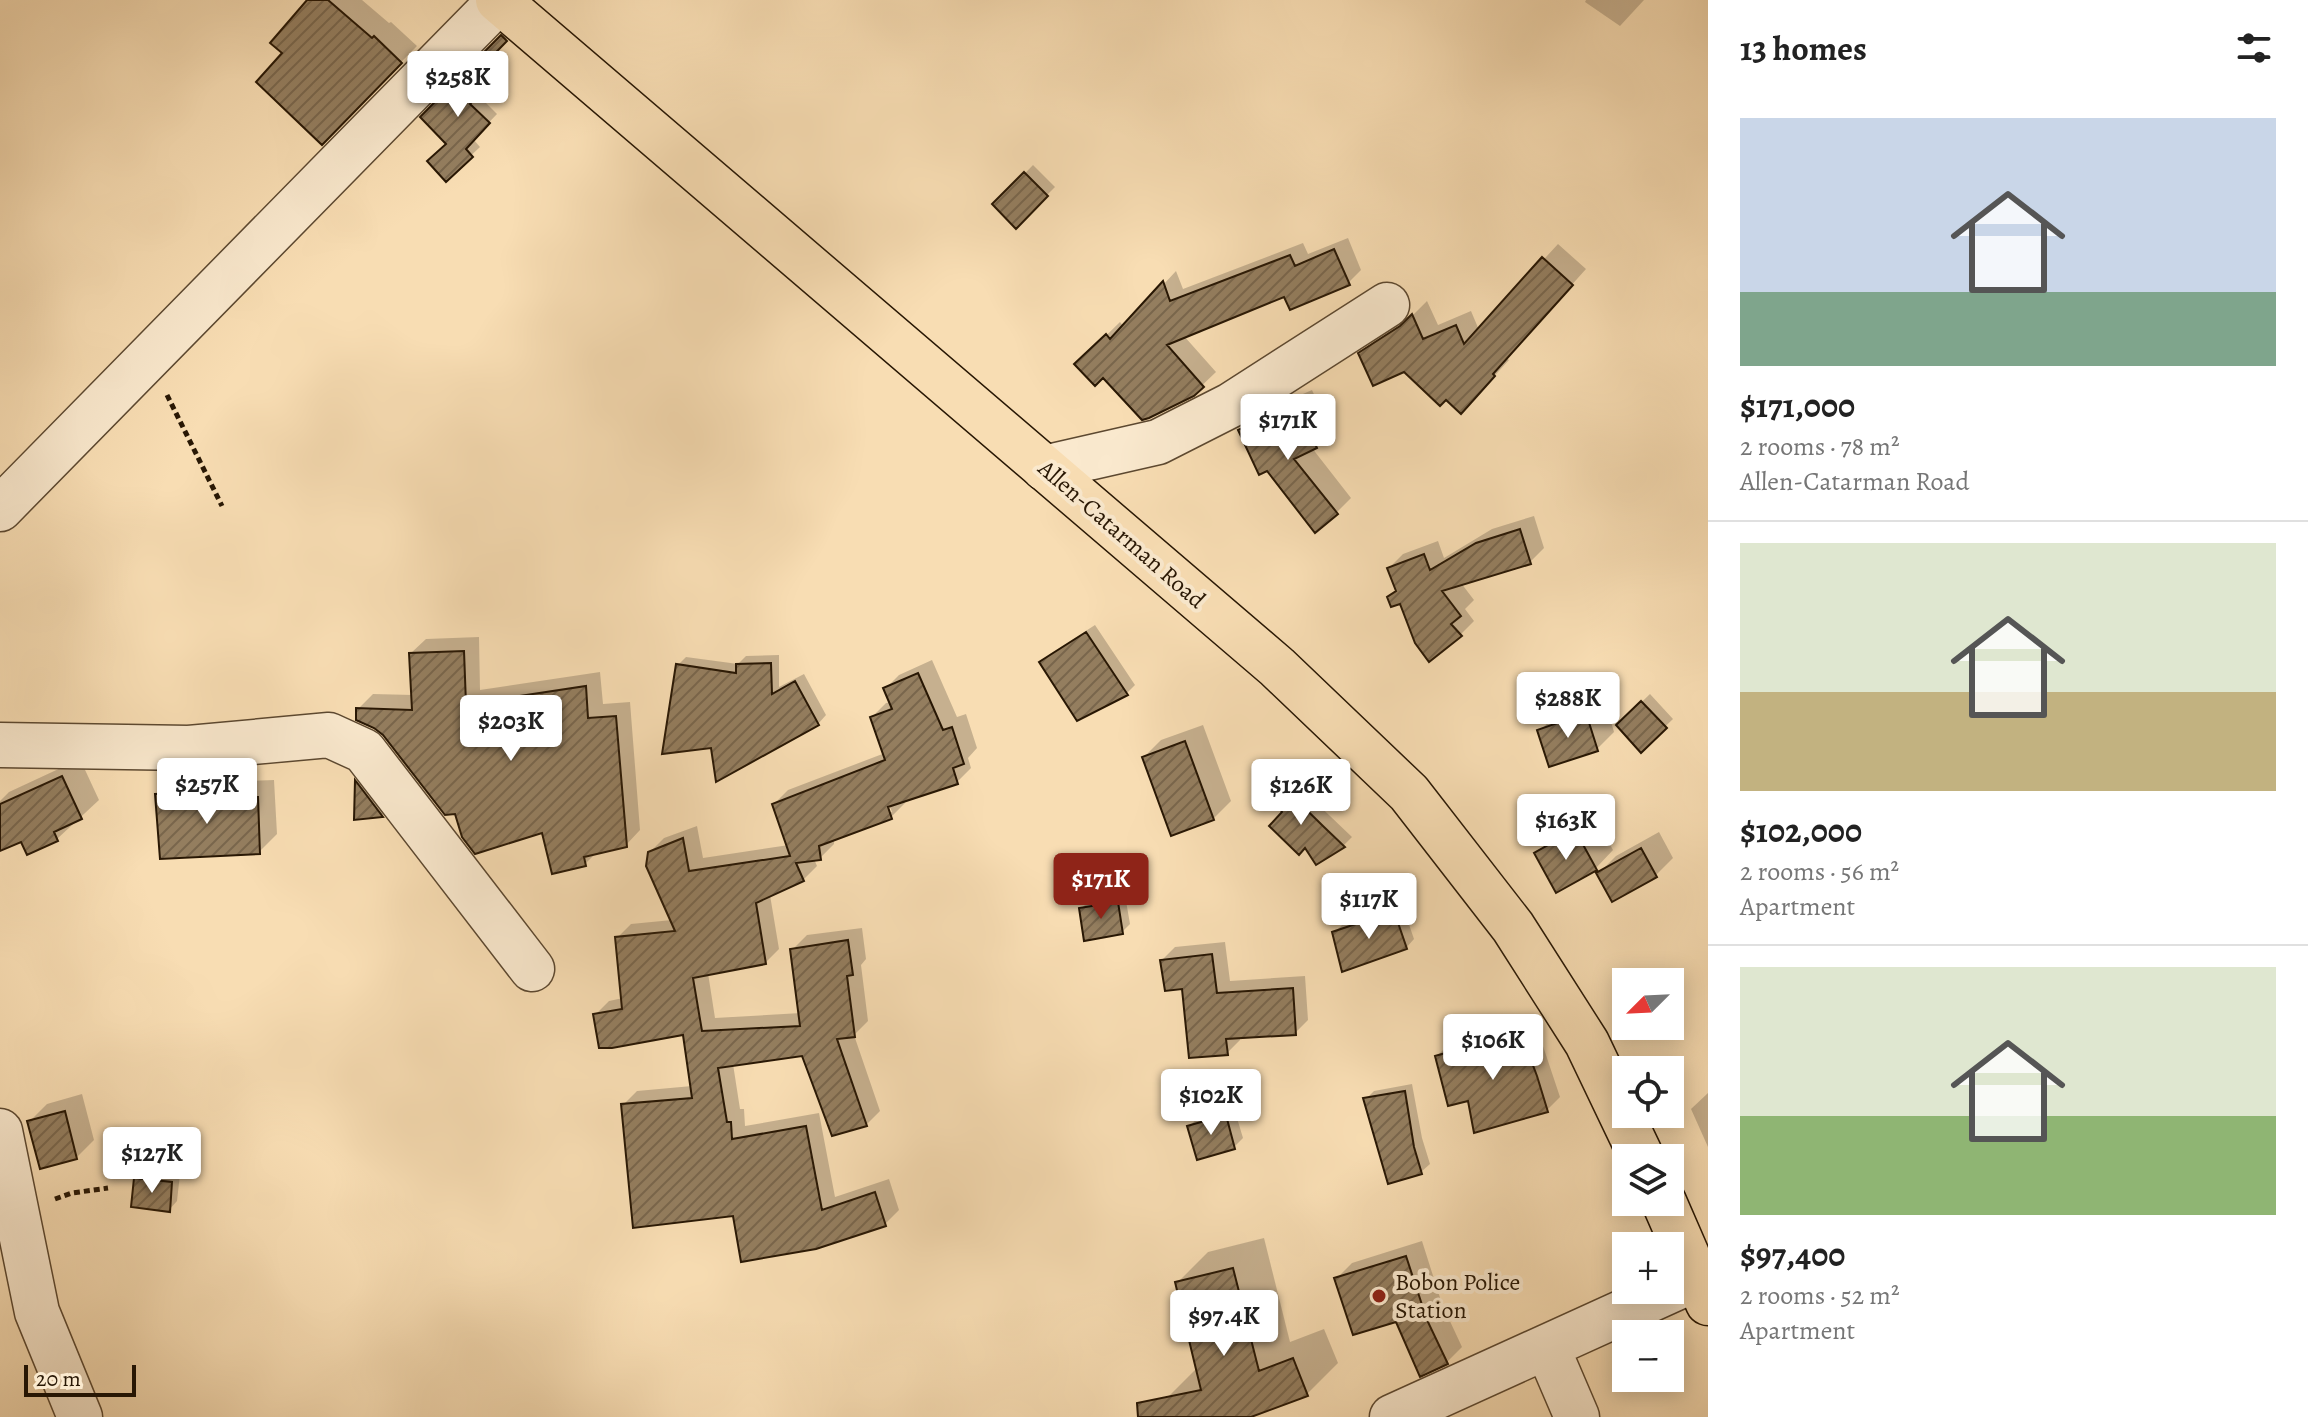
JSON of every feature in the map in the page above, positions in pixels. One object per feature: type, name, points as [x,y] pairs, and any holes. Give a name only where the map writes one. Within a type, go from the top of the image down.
[{"type":"main road","name":"Allen-Catarman Road","points":[[498,1],[1277,667],[1409,793],[1513,927],[1587,1043],[1635,1144]]},
{"type":"main road","points":[[1670,1216],[1703,1290]]},
{"type":"street","points":[[0,509],[498,1]]},
{"type":"street","points":[[1044,468],[1158,442],[1231,405],[1387,305]]},
{"type":"street","points":[[0,745],[189,748],[329,735],[364,751],[532,969]]},
{"type":"street","points":[[0,1131],[37,1312],[80,1417]]},
{"type":"street","points":[[1392,1417],[1547,1347],[1703,1290]]},
{"type":"street","points":[[1547,1347],[1577,1417]]},
{"type":"path","points":[[148,358],[222,506]]},
{"type":"path","points":[[17,1214],[72,1193],[108,1188]]},
{"type":"building","points":[[307,0],[328,0],[372,38],[374,36],[402,63],[322,145],[256,82],[282,53],[270,43]]},
{"type":"building","points":[[501,35],[507,41],[468,81],[480,93],[470,104],[490,123],[466,149],[473,157],[446,182],[427,161],[446,144],[420,117]]},
{"type":"building","points":[[1024,172],[1048,196],[1016,229],[992,204]]},
{"type":"building","points":[[1334,249],[1350,285],[1290,310],[1284,297],[1167,345],[1204,387],[1194,396],[1149,418],[1142,420],[1103,378],[1095,386],[1074,364],[1106,334],[1110,339],[1163,281],[1170,301],[1290,255],[1295,266]]},
{"type":"building","points":[[1542,257],[1573,285],[1461,414],[1446,400],[1440,406],[1404,372],[1373,386],[1358,353],[1400,326],[1412,314],[1423,339],[1456,325],[1464,344]]},
{"type":"building","points":[[1297,403],[1317,448],[1294,459],[1338,514],[1315,533],[1267,471],[1259,475],[1238,430]]},
{"type":"building","points":[[1520,529],[1531,564],[1442,591],[1461,616],[1451,624],[1462,636],[1429,662],[1415,643],[1400,604],[1391,607],[1387,597],[1396,591],[1387,568],[1424,554],[1430,570],[1476,543]]},
{"type":"building","points":[[1086,632],[1128,695],[1077,721],[1039,662]]},
{"type":"building","points":[[464,651],[466,704],[586,686],[588,718],[616,716],[627,847],[584,857],[586,866],[552,874],[542,833],[475,854],[462,837],[455,814],[445,815],[383,735],[356,720],[356,708],[412,710],[409,653]]},
{"type":"building","points":[[771,663],[772,694],[795,681],[819,725],[716,782],[711,748],[662,754],[676,664],[736,673],[736,664]]},
{"type":"building","points":[[918,673],[943,730],[952,727],[964,764],[953,768],[958,784],[888,807],[892,819],[819,846],[821,860],[796,863],[804,881],[756,903],[766,964],[693,978],[702,1031],[800,1026],[790,949],[848,940],[853,975],[847,976],[855,1037],[837,1039],[867,1126],[832,1136],[802,1056],[718,1068],[732,1139],[806,1126],[822,1210],[875,1192],[886,1226],[816,1249],[741,1262],[733,1216],[633,1228],[621,1104],[692,1098],[683,1035],[599,1048],[593,1014],[622,1009],[615,937],[675,931],[646,866],[648,852],[683,838],[689,871],[790,856],[772,804],[885,760],[870,717],[892,709],[883,688]]},
{"type":"building","points":[[1641,701],[1667,728],[1641,753],[1616,725]]},
{"type":"building","points":[[1586,713],[1598,751],[1549,767],[1537,730]]},
{"type":"building","points":[[1185,741],[1214,820],[1171,836],[1142,757]]},
{"type":"building","points":[[62,776],[82,819],[54,832],[58,841],[27,855],[21,842],[0,851],[0,804]]},
{"type":"building","points":[[1275,779],[1345,847],[1316,865],[1305,848],[1299,855],[1269,826],[1282,812],[1265,787]]},
{"type":"building","points":[[355,780],[383,817],[354,820]]},
{"type":"building","points":[[207,792],[207,798],[258,797],[260,854],[160,859],[155,794]]},
{"type":"building","points":[[1575,830],[1597,870],[1556,893],[1534,853]]},
{"type":"building","points":[[1641,848],[1657,877],[1612,902],[1596,873]]},
{"type":"building","points":[[1118,902],[1123,934],[1084,941],[1079,908]]},
{"type":"building","points":[[1394,911],[1407,949],[1342,972],[1332,932]]},
{"type":"building","points":[[1212,954],[1217,993],[1293,988],[1296,1035],[1226,1039],[1228,1055],[1189,1058],[1182,989],[1165,991],[1160,960]]},
{"type":"building","points":[[1520,1031],[1548,1112],[1474,1133],[1468,1101],[1448,1106],[1435,1056],[1470,1046],[1472,1051]]},
{"type":"building","points":[[1405,1091],[1414,1147],[1422,1174],[1388,1184],[1363,1098]]},
{"type":"building","points":[[65,1111],[77,1159],[40,1169],[27,1121]]},
{"type":"building","points":[[1226,1115],[1235,1149],[1197,1160],[1187,1126]]},
{"type":"building","points":[[134,1178],[172,1182],[170,1212],[131,1207]]},
{"type":"building","name":"Bobon Police Station","points":[[1406,1256],[1427,1320],[1448,1364],[1420,1377],[1396,1322],[1353,1335],[1334,1278]]},
{"type":"building","points":[[1233,1268],[1259,1371],[1293,1358],[1308,1396],[1251,1417],[1138,1417],[1137,1403],[1201,1390],[1175,1282]]},
{"type":"place","name":"Bobon Police Station","points":[[1379,1296]]}]
